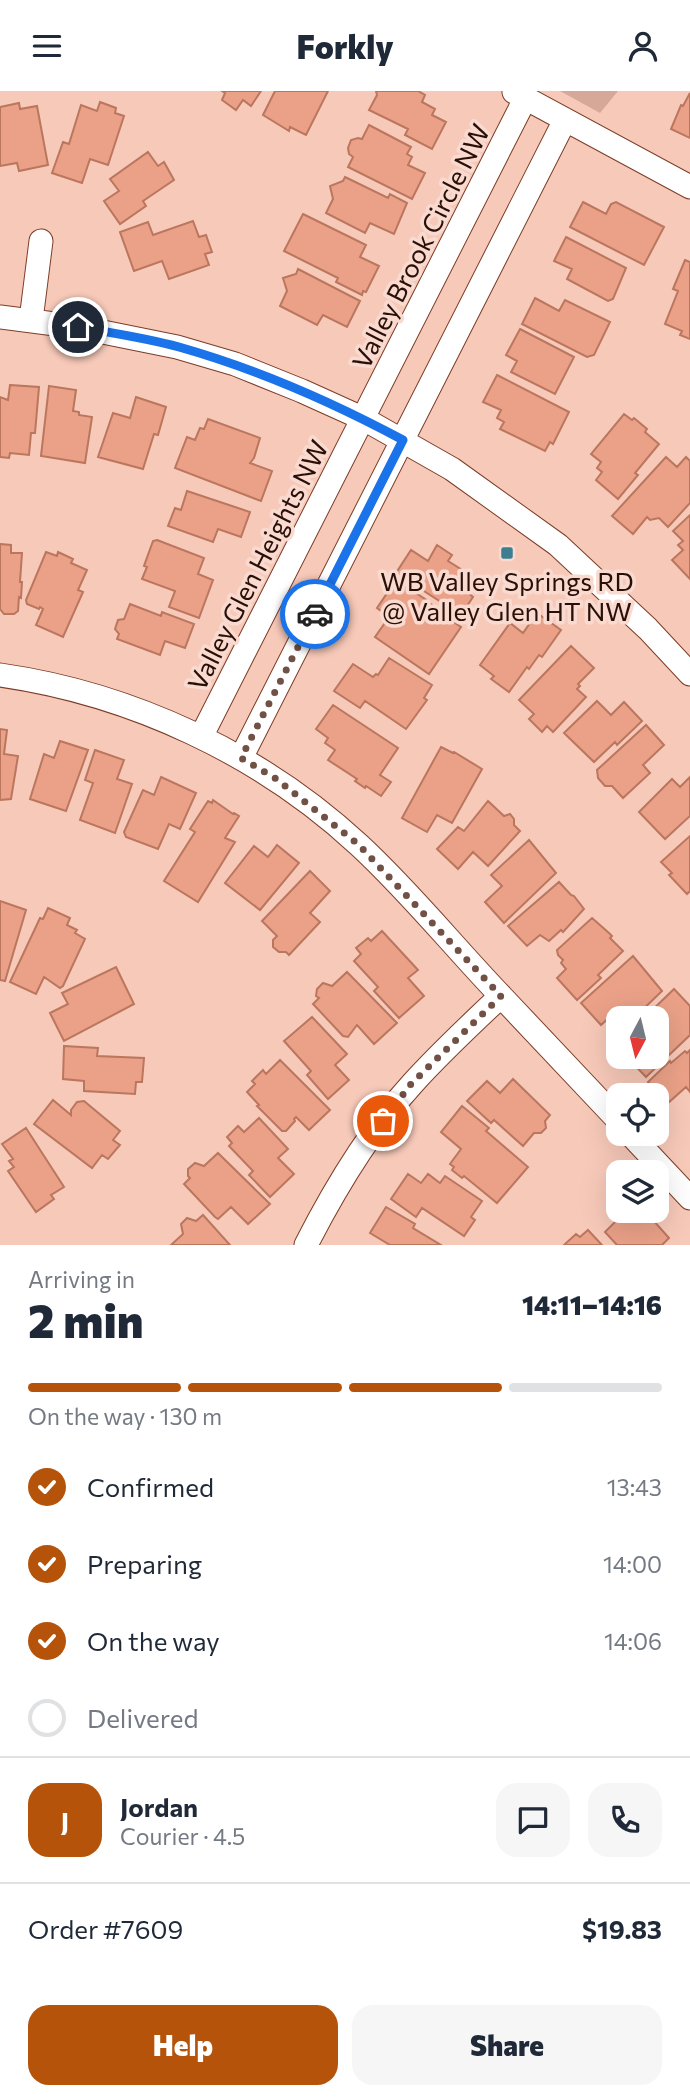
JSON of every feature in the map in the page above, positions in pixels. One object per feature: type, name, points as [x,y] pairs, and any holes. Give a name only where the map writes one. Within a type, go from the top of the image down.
[{"type":"street","name":"Valley Brook Circle NW","points":[[364,419],[518,95],[690,187]]},
{"type":"street","points":[[241,758],[565,120]]},
{"type":"street","points":[[30,320],[41,241]]},
{"type":"street","points":[[0,317],[78,327],[177,347],[234,364],[364,419],[403,440],[499,501],[558,545],[648,629],[690,674]]},
{"type":"street","name":"Valley Glen Heights NW","points":[[201,737],[364,419]]},
{"type":"street","points":[[0,675],[28,679],[98,697],[201,737],[275,778],[358,844],[606,1107]]},
{"type":"street","points":[[306,1245],[340,1182],[411,1084],[501,996]]},
{"type":"street","points":[[642,1146],[690,1198]]},
{"type":"shaded area","points":[[560,91],[618,91],[600,113]]},
{"type":"building","points":[[222,91],[261,91],[251,106],[243,100],[236,110],[222,100],[225,93]]},
{"type":"building","points":[[275,91],[328,91],[306,135],[290,127],[289,131],[263,115]]},
{"type":"building","points":[[376,91],[418,91],[425,95],[422,102],[435,109],[432,115],[446,122],[432,149],[405,135],[408,129],[369,110],[377,95]]},
{"type":"building","points":[[690,93],[690,138],[671,129],[681,105],[683,106]]},
{"type":"building","points":[[100,102],[116,108],[115,113],[124,116],[108,165],[90,159],[82,183],[52,173],[63,142],[69,144],[81,105],[97,111]]},
{"type":"building","points":[[19,103],[20,109],[37,106],[48,165],[19,171],[17,163],[0,166],[0,107]]},
{"type":"building","points":[[369,125],[411,147],[407,154],[412,157],[408,165],[425,173],[412,199],[348,167],[353,157],[348,148],[351,140],[362,139]]},
{"type":"building","points":[[148,152],[158,166],[164,162],[174,180],[143,201],[146,206],[120,224],[104,201],[119,191],[110,179]]},
{"type":"building","points":[[345,177],[388,198],[390,194],[407,203],[394,234],[370,223],[365,233],[326,213],[333,199],[330,186],[343,181]]},
{"type":"building","points":[[583,202],[606,214],[611,204],[616,202],[664,227],[644,265],[570,227]]},
{"type":"building","points":[[303,214],[366,245],[360,257],[379,266],[366,292],[363,291],[362,295],[336,282],[338,278],[284,251]]},
{"type":"building","points":[[193,221],[199,237],[206,235],[212,252],[205,254],[209,265],[169,279],[162,261],[134,271],[120,232],[148,222],[153,235]]},
{"type":"building","points":[[566,237],[626,268],[613,299],[608,301],[567,279],[572,269],[554,261]]},
{"type":"building","points":[[685,260],[690,262],[690,339],[680,335],[682,331],[665,324],[678,291],[673,289]]},
{"type":"building","points":[[298,269],[360,301],[347,327],[323,315],[317,325],[280,306],[287,291],[283,278],[296,274]]},
{"type":"building","points":[[535,298],[559,311],[565,300],[610,322],[594,355],[587,357],[522,324]]},
{"type":"building","points":[[520,329],[574,357],[555,394],[511,372],[517,361],[506,355]]},
{"type":"building","points":[[497,375],[569,412],[553,444],[550,442],[545,451],[500,429],[504,422],[497,418],[501,410],[483,402]]},
{"type":"building","points":[[10,385],[39,387],[35,433],[31,433],[29,455],[10,453],[9,458],[0,457],[0,397],[8,400]]},
{"type":"building","points":[[49,386],[76,390],[73,411],[92,417],[85,463],[41,456]]},
{"type":"building","points":[[136,397],[166,407],[158,435],[154,434],[143,469],[98,457],[113,413],[130,418]]},
{"type":"building","points":[[624,414],[632,420],[634,418],[647,429],[645,432],[659,444],[618,499],[596,480],[602,472],[597,468],[601,462],[591,454]]},
{"type":"building","points":[[208,419],[260,438],[250,463],[272,471],[261,501],[175,468],[187,437],[195,440]]},
{"type":"building","points":[[666,457],[677,467],[686,457],[690,461],[690,503],[668,527],[659,518],[650,520],[647,517],[633,534],[612,516]]},
{"type":"building","points":[[187,491],[250,512],[241,537],[218,529],[213,542],[168,526],[175,508],[181,510]]},
{"type":"building","points":[[690,515],[690,579],[672,560],[683,550],[678,545],[683,541],[673,531]]},
{"type":"building","points":[[157,540],[204,558],[198,574],[213,580],[199,618],[169,607],[175,591],[142,579],[153,541]]},
{"type":"building","points":[[0,544],[11,545],[11,553],[22,553],[21,598],[19,597],[18,611],[14,614],[4,614],[0,609]]},
{"type":"building","points":[[437,545],[452,555],[448,561],[475,578],[466,591],[473,597],[461,615],[396,573],[411,550],[428,561]]},
{"type":"building","points":[[46,552],[57,556],[58,552],[73,559],[71,563],[87,570],[78,590],[83,592],[63,637],[36,625],[43,609],[27,604],[26,600]]},
{"type":"building","points":[[396,580],[461,627],[429,674],[375,637],[389,617],[377,608]]},
{"type":"building","points":[[130,604],[161,616],[162,612],[194,624],[185,648],[165,641],[160,655],[117,639],[119,634],[115,629],[118,620],[124,619]]},
{"type":"building","points":[[537,613],[561,630],[542,657],[539,655],[529,669],[527,667],[509,692],[491,679],[494,676],[480,665],[510,623],[523,633]]},
{"type":"building","points":[[571,646],[594,668],[578,684],[580,686],[577,689],[586,697],[553,732],[547,726],[542,732],[529,719],[534,714],[519,700]]},
{"type":"building","points":[[389,658],[432,685],[424,698],[427,700],[406,729],[365,701],[360,708],[334,691],[353,664],[373,677],[378,675]]},
{"type":"building","points":[[597,701],[611,715],[624,702],[642,721],[594,762],[564,733]]},
{"type":"building","points":[[333,705],[398,748],[380,775],[391,782],[381,796],[366,786],[365,788],[355,781],[357,779],[328,760],[335,750],[325,743],[328,738],[316,729]]},
{"type":"building","points":[[646,725],[664,745],[643,765],[650,773],[623,798],[612,786],[605,786],[598,778],[597,770]]},
{"type":"building","points":[[0,729],[7,730],[4,754],[18,756],[11,799],[0,800]]},
{"type":"building","points":[[60,741],[88,750],[66,811],[30,799],[44,754],[54,758]]},
{"type":"building","points":[[441,747],[482,769],[452,823],[437,815],[427,832],[402,818]]},
{"type":"building","points":[[95,750],[124,760],[117,779],[132,784],[115,833],[80,820],[93,783],[85,780]]},
{"type":"building","points":[[161,777],[196,793],[180,829],[169,824],[158,849],[126,837],[124,832],[143,790],[154,795]]},
{"type":"building","points":[[690,777],[690,816],[665,839],[639,812],[672,779],[680,787]]},
{"type":"building","points":[[213,800],[239,816],[225,838],[235,842],[198,902],[164,881],[195,832],[190,829],[208,801],[212,803]]},
{"type":"building","points":[[488,801],[504,816],[510,814],[514,825],[520,831],[488,866],[473,852],[458,869],[437,849],[458,827],[464,831]]},
{"type":"building","points":[[690,836],[690,891],[687,894],[661,862]]},
{"type":"building","points":[[529,840],[556,873],[504,923],[485,902],[502,886],[491,875]]},
{"type":"building","points":[[277,845],[299,863],[260,910],[225,883],[254,846],[268,857]]},
{"type":"building","points":[[310,871],[330,891],[310,913],[320,922],[289,955],[279,952],[273,947],[273,940],[277,936],[262,921]]},
{"type":"building","points":[[559,882],[584,909],[563,932],[561,930],[549,941],[540,935],[527,946],[508,926]]},
{"type":"building","points":[[0,901],[26,910],[5,981],[0,980]]},
{"type":"building","points":[[48,908],[70,918],[67,925],[77,930],[75,933],[85,939],[63,986],[60,988],[44,977],[36,994],[10,982],[40,918],[43,919]]},
{"type":"building","points":[[592,918],[612,936],[610,938],[623,951],[598,975],[601,978],[577,1000],[557,978],[566,969],[557,950]]},
{"type":"building","points":[[382,931],[418,970],[408,978],[424,996],[399,1018],[374,991],[378,987],[354,961],[361,954],[356,948],[368,938],[371,941]]},
{"type":"building","points":[[633,956],[662,991],[646,1006],[606,1006],[606,1020],[601,1025],[581,1003]]},
{"type":"building","points":[[116,967],[134,1004],[64,1041],[50,1013],[68,1004],[62,993]]},
{"type":"building","points":[[347,972],[397,1023],[374,1044],[357,1025],[348,1037],[343,1036],[313,1004],[319,998],[316,996],[317,989],[323,983],[332,986]]},
{"type":"building","points":[[674,989],[690,1006],[690,1035],[669,1055],[669,1006],[656,1006]]},
{"type":"building","points":[[312,1017],[347,1054],[335,1065],[349,1080],[328,1099],[307,1075],[311,1071],[284,1041]]},
{"type":"building","points":[[64,1046],[98,1048],[97,1056],[144,1058],[142,1082],[136,1082],[135,1094],[84,1091],[84,1081],[63,1079]]},
{"type":"building","points":[[690,1050],[690,1092],[686,1087],[669,1102],[669,1083],[648,1082],[662,1069],[669,1069],[670,1061],[671,1063],[685,1051],[687,1053]]},
{"type":"building","points":[[280,1060],[330,1110],[309,1130],[296,1117],[286,1131],[282,1131],[247,1092],[255,1084],[252,1081],[263,1070],[266,1074]]},
{"type":"building","points":[[638,1069],[654,1069],[646,1077]]},
{"type":"building","points":[[513,1079],[550,1115],[545,1121],[546,1128],[541,1133],[534,1133],[523,1146],[494,1120],[491,1123],[467,1101],[487,1081],[500,1093]]},
{"type":"building","points":[[53,1100],[71,1115],[77,1102],[84,1101],[120,1131],[113,1140],[120,1145],[108,1159],[102,1155],[92,1168],[34,1124]]},
{"type":"building","points":[[462,1106],[489,1128],[486,1131],[528,1167],[497,1203],[464,1176],[462,1178],[452,1170],[454,1167],[450,1164],[461,1149],[441,1132]]},
{"type":"building","points":[[259,1118],[288,1149],[278,1158],[294,1174],[270,1197],[249,1175],[253,1171],[229,1146],[232,1143],[227,1137],[238,1126],[244,1132]]},
{"type":"building","points":[[26,1128],[64,1187],[51,1195],[54,1199],[36,1212],[8,1171],[14,1167],[9,1161],[13,1159],[2,1144]]},
{"type":"building","points":[[218,1153],[270,1204],[248,1224],[231,1207],[218,1219],[184,1184],[190,1178],[188,1169],[195,1163],[204,1166]]},
{"type":"building","points":[[408,1174],[421,1183],[428,1174],[440,1183],[445,1176],[482,1201],[471,1217],[475,1220],[464,1236],[422,1208],[416,1217],[391,1199]]},
{"type":"building","points":[[386,1207],[415,1224],[413,1228],[441,1245],[390,1245],[370,1233]]},
{"type":"building","points":[[203,1215],[230,1245],[171,1245],[183,1234],[181,1224],[187,1218],[196,1221]]},
{"type":"building","points":[[614,1223],[656,1223],[669,1238],[662,1245],[617,1245],[605,1232]]},
{"type":"building","points":[[588,1230],[602,1245],[564,1245],[576,1234],[580,1237]]},
{"type":"way so far","points":[[315,614],[241,758],[275,778],[358,844],[501,996],[411,1084],[383,1121]]},
{"type":"place","name":"WB Valley Springs RD @ Valley Glen HT NW","points":[[507,553]]},
{"type":"route","points":[[78,327],[177,347],[234,364],[302,391],[403,440],[315,614]]}]
